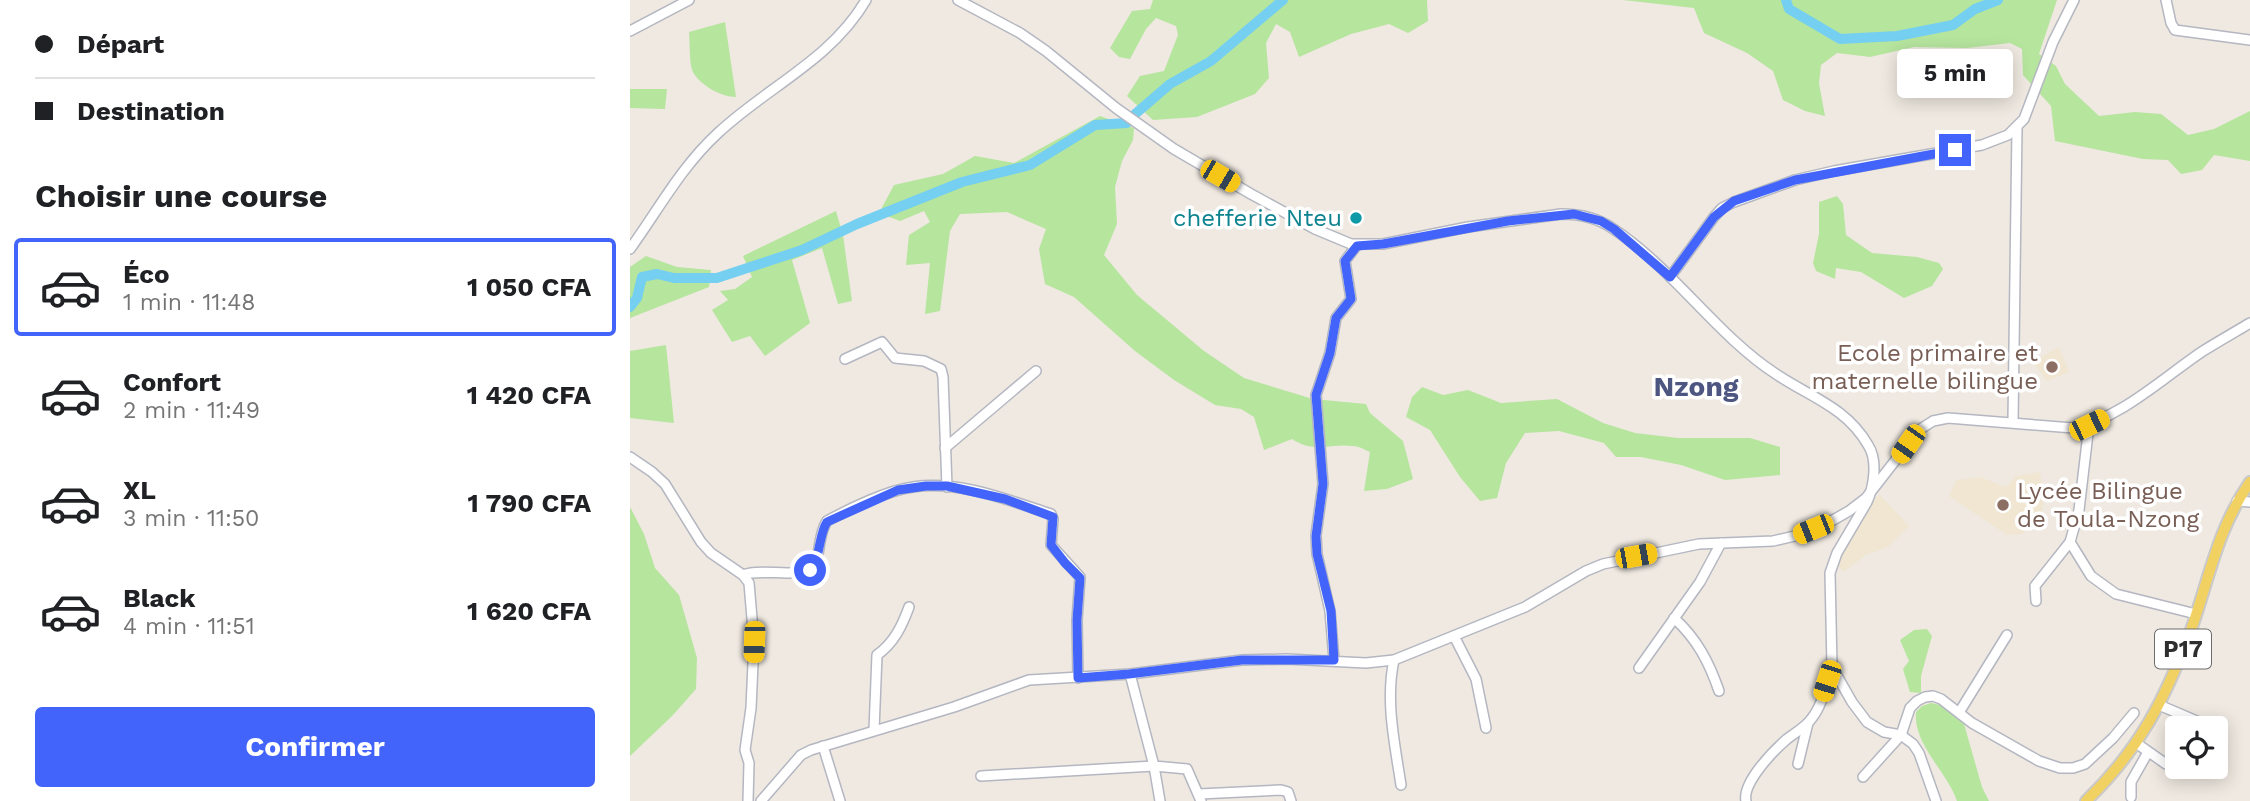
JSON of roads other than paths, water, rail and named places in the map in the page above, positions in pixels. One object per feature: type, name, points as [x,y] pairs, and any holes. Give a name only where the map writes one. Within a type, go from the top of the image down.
[{"type":"main road","name":"P17","points":[[2086,801],[2150,724],[2196,614],[2216,548],[2237,501],[2250,482]]},
{"type":"street","points":[[630,31],[689,0]]},
{"type":"street","points":[[630,249],[687,164],[720,130],[818,57],[847,27],[866,0]]},
{"type":"street","points":[[761,801],[801,755],[954,707],[1029,680],[1129,674],[1242,660],[1334,660],[1366,663],[1394,660],[1525,607],[1603,564],[1685,547],[1773,541],[1799,534],[1849,511],[1871,493],[1873,456],[1858,430],[1823,400],[1790,383],[1762,364],[1670,277],[1601,221],[1574,214],[1508,221],[1383,244],[1357,246],[1315,229],[1174,149],[1116,108],[1020,33],[958,0]]},
{"type":"street","points":[[1670,277],[1714,217],[1734,201],[1795,180],[1834,171],[1982,145],[1997,141],[2017,128],[2029,109],[2053,42],[2074,0]]},
{"type":"street","points":[[2166,0],[2175,30],[2250,40]]},
{"type":"street","points":[[2013,421],[2017,128]]},
{"type":"street","points":[[1334,660],[1331,611],[1317,554],[1316,536],[1323,484],[1316,395],[1330,353],[1336,318],[1351,299],[1345,261],[1357,246]]},
{"type":"street","points":[[1746,801],[1746,787],[1779,747],[1808,723],[1819,706],[1832,667],[1830,573],[1837,553],[1871,493],[1919,430],[1933,421],[1948,418],[2013,421],[2073,428],[2089,425],[2109,415],[2204,350],[2250,323]]},
{"type":"street","points":[[845,359],[882,342],[895,358],[924,361],[941,369],[947,486]]},
{"type":"street","points":[[945,448],[1036,372]]},
{"type":"street","points":[[2036,601],[2035,586],[2070,542],[2078,510],[2089,425]]},
{"type":"street","points":[[630,457],[665,484],[701,542],[743,575],[749,583],[754,632],[751,708],[745,750],[748,763],[748,801]]},
{"type":"street","points":[[743,575],[757,570],[783,573],[810,570],[815,564],[827,522],[898,490],[918,486],[947,486],[1005,499],[1053,517],[1051,545],[1080,578],[1077,620],[1078,678]]},
{"type":"street","points":[[2237,501],[2250,502]]},
{"type":"street","points":[[2070,542],[2091,576],[2116,594],[2196,614]]},
{"type":"street","points":[[1639,668],[1700,582],[1721,543]]},
{"type":"street","points":[[874,730],[877,655],[888,648],[909,607]]},
{"type":"street","points":[[1674,618],[1696,641],[1710,666],[1719,691]]},
{"type":"street","points":[[1960,711],[2007,635]]},
{"type":"street","points":[[1454,636],[1476,679],[1486,728]]},
{"type":"street","points":[[1394,660],[1390,684],[1391,706],[1401,785]]},
{"type":"street","points":[[1832,667],[1867,722],[1884,732],[1908,739],[1919,752],[1936,801]]},
{"type":"street","points":[[1129,674],[1154,766],[1160,801]]},
{"type":"street","points":[[1863,777],[1901,735],[1910,708],[1925,697],[1941,699],[1960,711],[1972,723],[2028,755],[2060,768],[2085,764],[2113,738],[2134,713]]},
{"type":"street","points":[[2159,705],[2185,716]]},
{"type":"street","points":[[1798,764],[1808,723]]},
{"type":"street","points":[[2136,743],[2165,763]]},
{"type":"street","points":[[823,746],[840,801]]},
{"type":"street","points":[[2131,797],[2131,782],[2148,752]]},
{"type":"street","points":[[981,776],[1154,766],[1187,769],[1200,797],[1281,790],[1288,792],[1291,801]]},
{"type":"waterway","points":[[1134,115],[1170,84],[1211,61],[1283,0]]},
{"type":"waterway","points":[[1786,0],[1789,9],[1840,39],[1897,36],[1953,25],[1975,9],[1998,0]]},
{"type":"waterway","points":[[630,307],[637,298],[642,277],[657,274],[674,278],[717,278],[802,250],[857,224],[962,182],[1030,165],[1095,125],[1127,123]]},
{"type":"place","name":"chefferie Nteu","points":[[1356,218]]},
{"type":"place","name":"Ecole primaire et maternelle bilingue","points":[[2052,367]]},
{"type":"place","name":"Lycée Bilingue de Toula-Nzong","points":[[2003,505]]},
{"type":"district","name":"Nzong","points":[[1696,386]]}]
